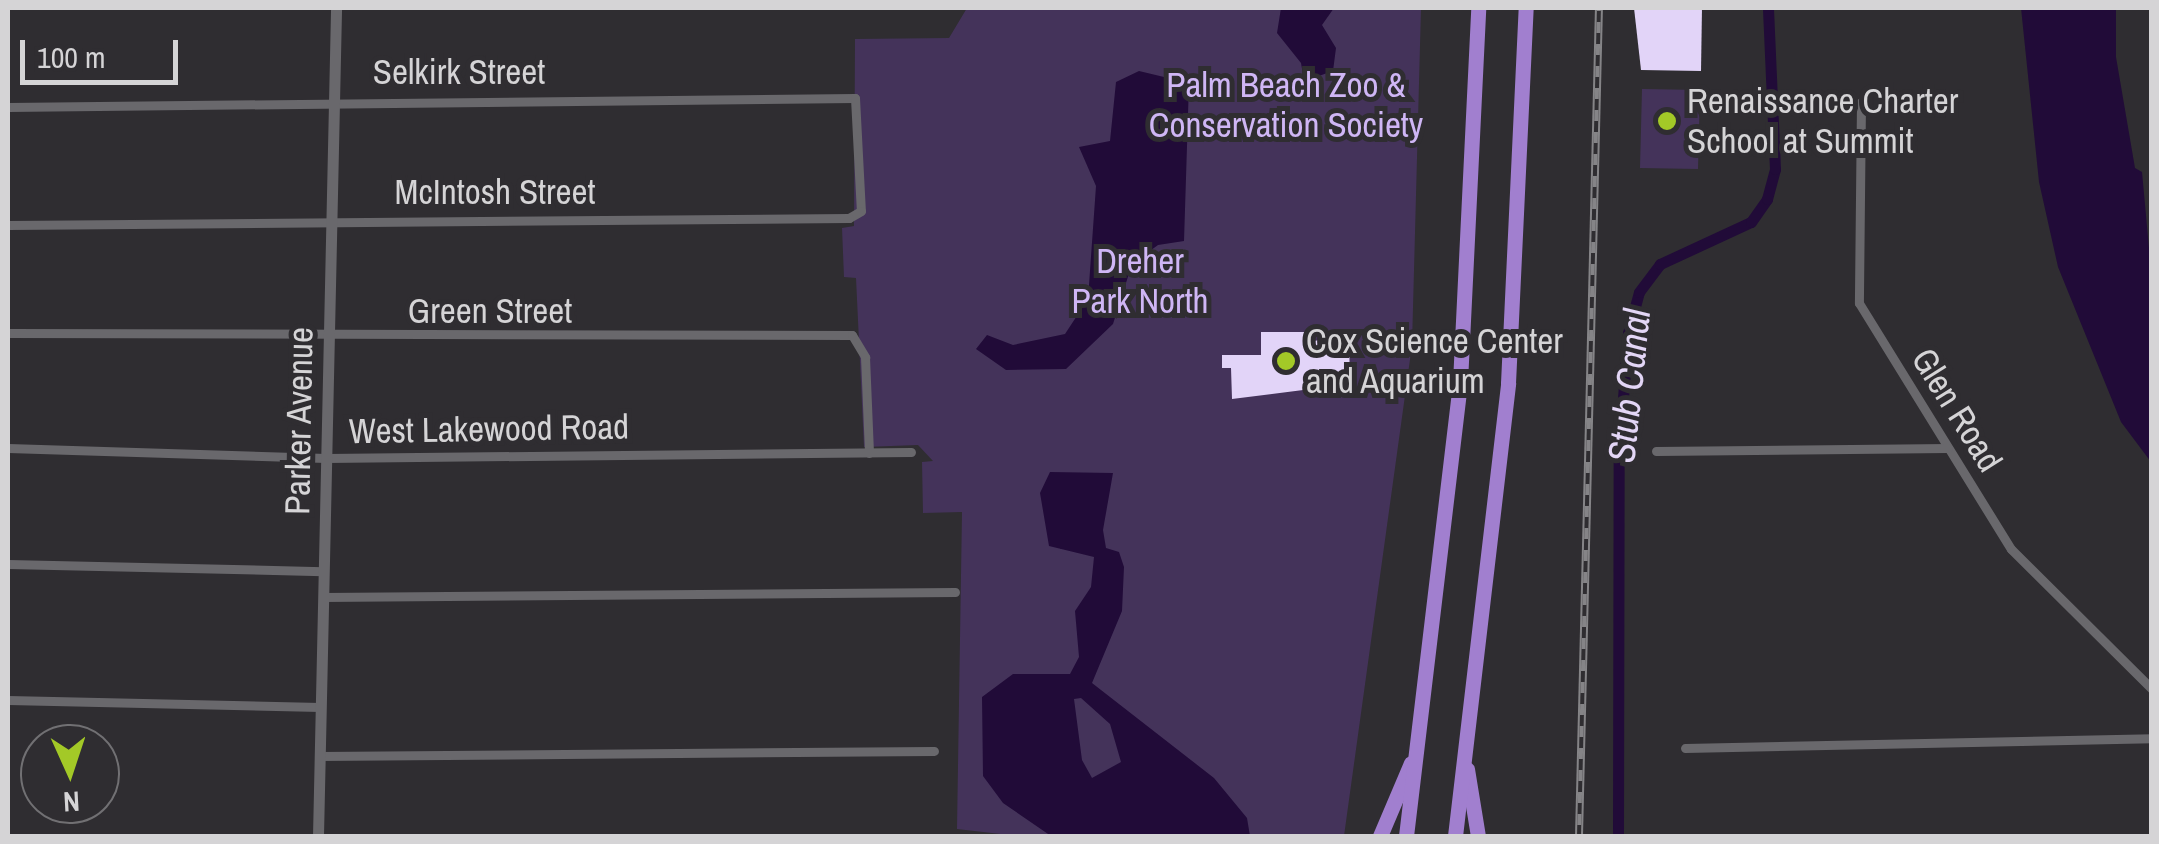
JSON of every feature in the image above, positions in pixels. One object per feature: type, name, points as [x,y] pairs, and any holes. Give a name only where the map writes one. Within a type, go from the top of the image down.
[{"type":"highway","points":[[1406,836],[1460,382],[1478,8]]},
{"type":"highway","points":[[1455,836],[1508,383],[1526,8]]},
{"type":"highway","points":[[1380,836],[1417,751]]},
{"type":"highway","points":[[1464,756],[1478,836]]},
{"type":"street","name":"Parker Avenue","points":[[318,836],[336,8]]},
{"type":"street","name":"Selkirk Street","points":[[8,106],[850,98]]},
{"type":"street","name":"McIntosh Street","points":[[8,225],[853,218],[860,194],[859,104],[850,98]]},
{"type":"street","name":"Glen Road","points":[[1860,102],[1859,303],[2011,549],[2152,688]]},
{"type":"street","name":"Green Street","points":[[8,332],[328,339],[852,335],[865,357],[869,453]]},
{"type":"street","name":"West Lakewood Road","points":[[8,448],[326,458],[911,452]]},
{"type":"street","points":[[1656,451],[1948,448]]},
{"type":"street","points":[[8,564],[323,571]]},
{"type":"street","points":[[323,597],[955,592]]},
{"type":"street","points":[[8,700],[320,707]]},
{"type":"street","points":[[1685,748],[2152,738]]},
{"type":"street","points":[[319,756],[934,751]]},
{"type":"green space","name":"Dreher Park North","points":[[967,8],[1421,8],[1412,345],[1344,836],[1019,836],[957,829],[962,512],[923,513],[922,462],[933,461],[918,445],[864,447],[856,278],[844,277],[842,228],[854,226],[855,39],[949,38]]},
{"type":"green space","points":[[1642,89],[1700,90],[1698,169],[1640,168]]},
{"type":"shaded area","points":[[1281,8],[1334,8],[1322,25],[1336,48],[1333,71],[1313,78],[1306,92],[1301,63],[1277,33]]},
{"type":"shaded area","points":[[2021,8],[2116,8],[2116,57],[2135,168],[2142,172],[2150,259],[2151,462],[2121,422],[2058,267],[2039,182]]},
{"type":"shaded area","points":[[1139,71],[1189,83],[1184,241],[1158,245],[1132,264],[1113,324],[1066,369],[1006,370],[976,349],[987,335],[1013,345],[1065,334],[1088,299],[1096,186],[1079,147],[1110,141],[1116,82]]},
{"type":"shaded area","points":[[1050,472],[1113,473],[1103,530],[1106,548],[1119,552],[1124,567],[1122,611],[1092,683],[1214,778],[1247,818],[1250,836],[1051,836],[1003,803],[983,776],[982,697],[1013,674],[1070,674],[1079,657],[1075,611],[1091,587],[1094,557],[1049,546],[1040,493]],"holes":[[[1081,698],[1110,724],[1121,762],[1092,778],[1082,760],[1074,699]]]},
{"type":"building","name":"Renaissance Charter School at Summit","points":[[1634,8],[1702,8],[1701,71],[1641,70]]},
{"type":"building","name":"Cox Science Center and Aquarium","points":[[1261,332],[1308,332],[1308,342],[1349,335],[1350,384],[1232,399],[1231,368],[1222,368],[1222,355],[1261,355]]},
{"type":"waterway","name":"Stub Canal","points":[[1618,836],[1619,450],[1628,333],[1639,292],[1660,264],[1751,222],[1767,199],[1775,169],[1768,8]]},
{"type":"railway","points":[[1579,836],[1599,8]]},
{"type":"place","name":"Renaissance Charter School at Summit","points":[[1667,121]]},
{"type":"place","name":"Cox Science Center and Aquarium","points":[[1286,361]]},
{"type":"park label","name":"Palm Beach Zoo & Conservation Society","points":[[1286,105]]}]
